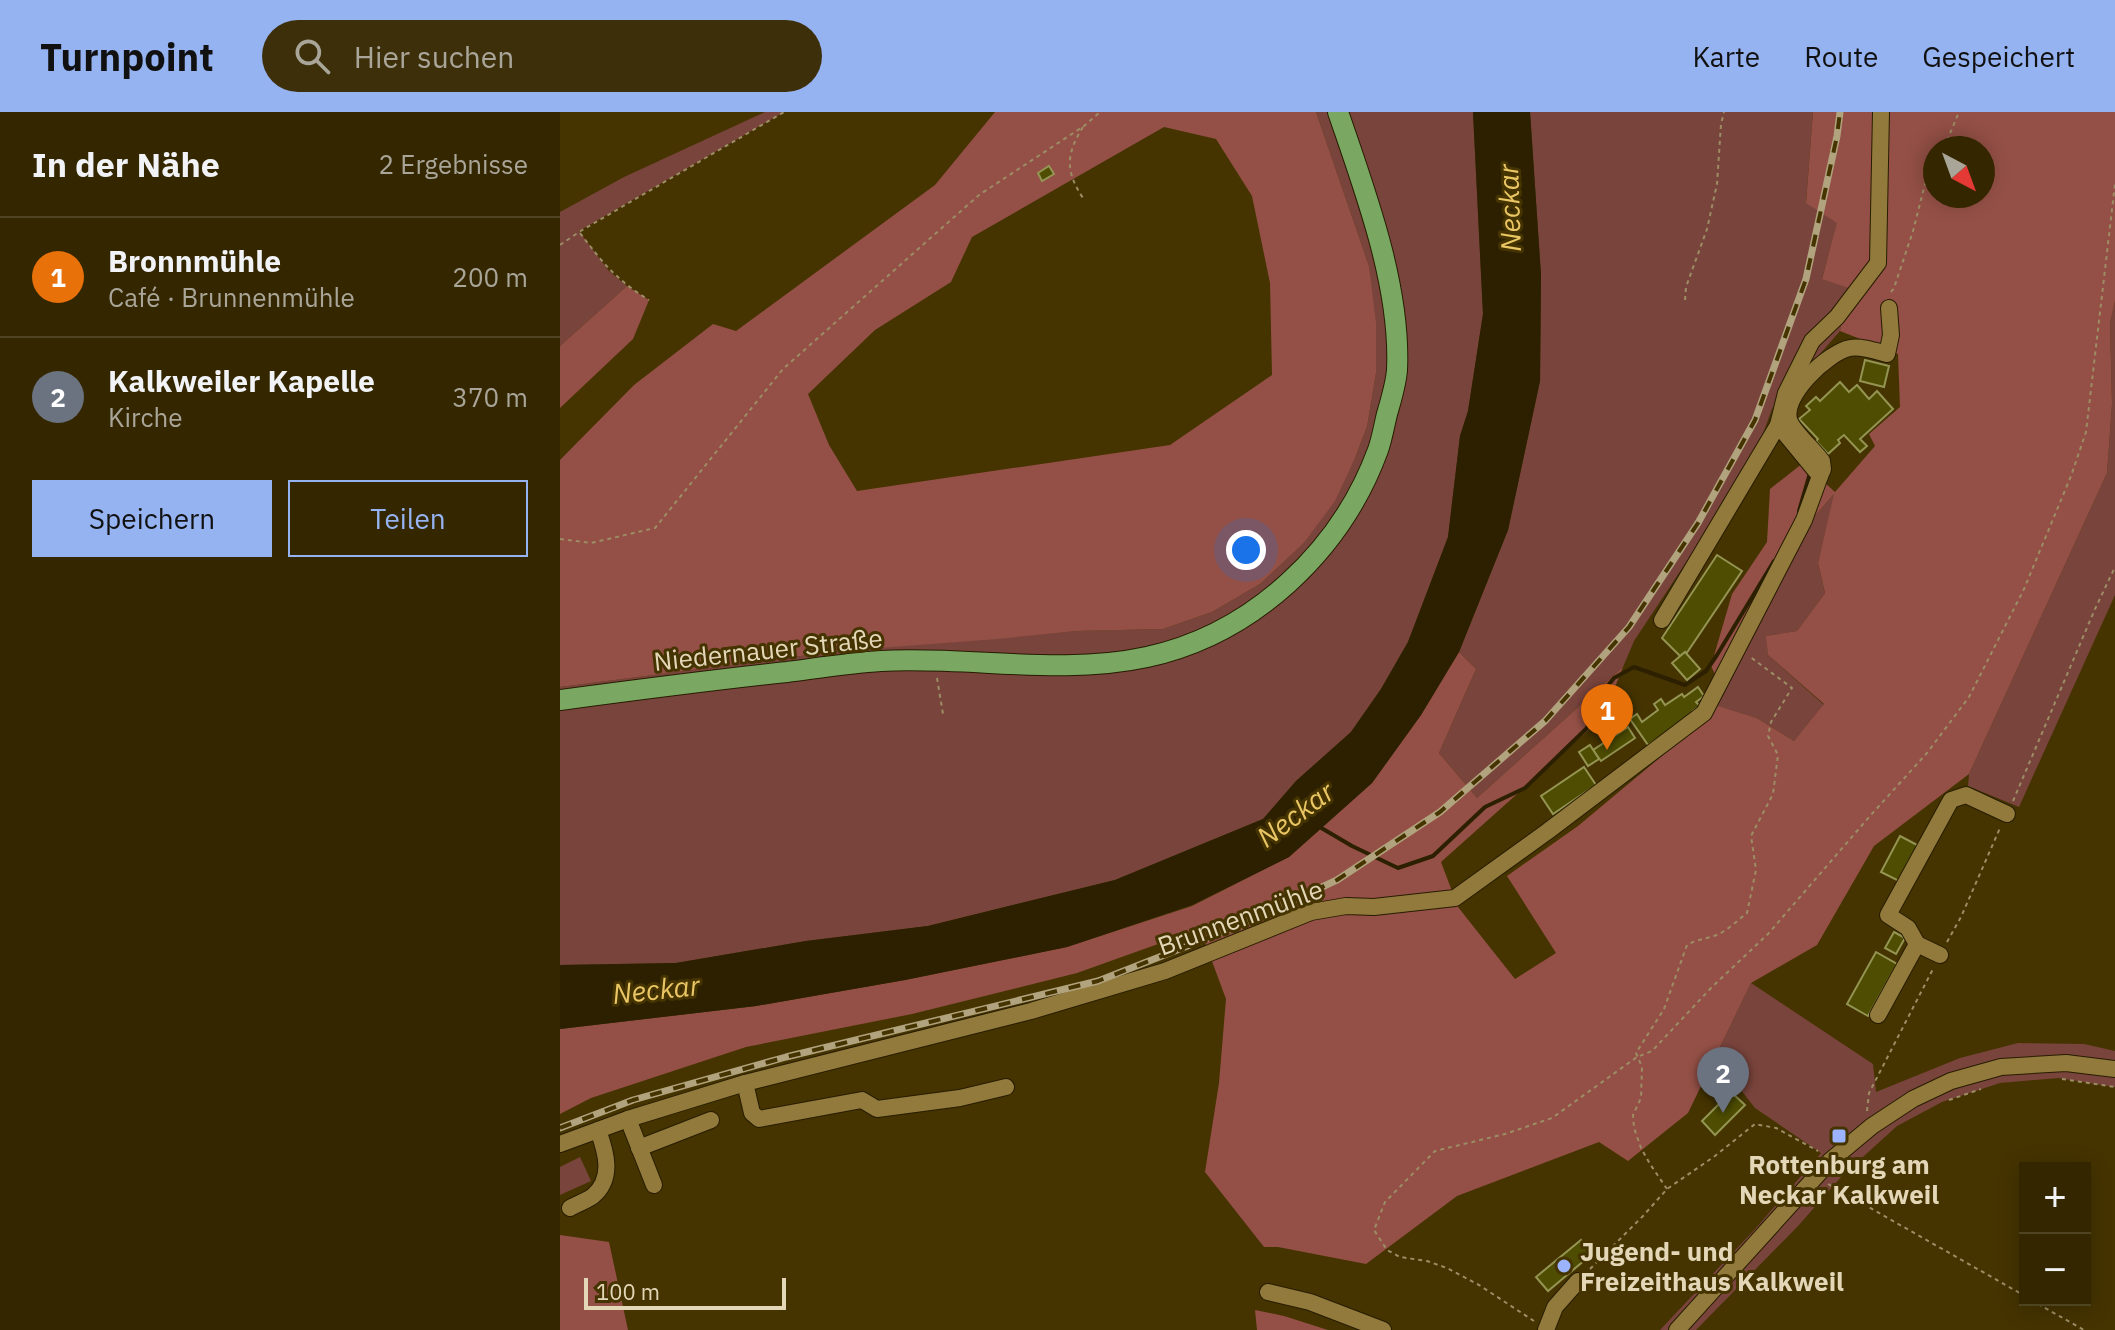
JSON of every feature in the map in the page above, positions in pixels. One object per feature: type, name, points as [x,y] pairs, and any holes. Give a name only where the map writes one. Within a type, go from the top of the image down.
[{"type":"main road","name":"Niedernauer Straße","points":[[560,700],[880,661],[1075,666],[1114,662],[1148,657],[1181,647],[1235,622],[1264,603],[1289,583],[1334,534],[1363,486],[1379,448],[1397,373],[1395,321],[1378,236],[1338,112]]},
{"type":"street","points":[[1662,620],[1778,425],[1786,393],[1812,341],[1837,317],[1878,263],[1881,112]]},
{"type":"street","points":[[1778,425],[1820,476],[1822,461],[1790,422],[1790,402],[1815,371],[1841,350],[1854,347],[1887,354],[1891,335],[1888,302]]},
{"type":"street","name":"Brunnenmühle","points":[[560,1144],[628,1119],[745,1083],[1031,1011],[1150,975],[1311,912],[1346,906],[1374,907],[1455,898],[1704,713],[1804,520],[1820,476]]},
{"type":"street","points":[[1940,955],[1917,944],[1908,928],[1888,915],[1951,800],[1966,795],[2007,814]]},
{"type":"street","points":[[1878,1015],[1917,944]]},
{"type":"street","points":[[1677,1330],[1830,1161],[1872,1126],[1913,1099],[1951,1081],[2001,1067],[2066,1063],[2115,1069]]},
{"type":"street","points":[[745,1083],[752,1113],[759,1119],[862,1100],[877,1109],[960,1098],[1006,1087]]},
{"type":"street","points":[[628,1119],[654,1185]]},
{"type":"street","points":[[639,1148],[711,1120]]},
{"type":"street","points":[[570,1208],[593,1195],[607,1172],[607,1160],[598,1130]]},
{"type":"street","points":[[1546,1329],[1555,1307],[1578,1281]]},
{"type":"street","points":[[1268,1292],[1310,1302],[1383,1330]]},
{"type":"path","points":[[560,245],[784,112]]},
{"type":"path","points":[[560,539],[591,543],[655,528],[783,369],[979,195],[1084,126],[1100,112]]},
{"type":"path","points":[[1685,300],[1686,287],[1707,229],[1717,184],[1724,112]]},
{"type":"path","points":[[1949,136],[1959,112]]},
{"type":"path","points":[[1083,198],[1075,186],[1068,160],[1074,141],[1084,126]]},
{"type":"path","points":[[1546,1329],[1447,1268],[1400,1257],[1387,1250],[1374,1230],[1385,1202],[1435,1151],[1505,1134],[1552,1118],[1637,1057],[1652,1051],[1711,988],[1768,934],[1927,753],[1969,697],[2024,589],[2086,432],[2115,184]]},
{"type":"path","points":[[1888,302],[1923,192]]},
{"type":"path","points":[[579,232],[609,271],[649,300]]},
{"type":"path","points":[[1872,1126],[1866,1113],[1869,1093],[1961,917],[2115,567]]},
{"type":"path","points":[[1667,1189],[1641,1148],[1634,1128],[1633,1115],[1641,1098],[1642,1065],[1637,1057],[1638,1049],[1664,1009],[1687,945],[1694,940],[1722,933],[1747,913],[1756,870],[1751,836],[1773,794],[1778,755],[1768,736],[1771,722],[1792,688],[1739,648]]},
{"type":"path","points":[[937,661],[943,714]]},
{"type":"path","points":[[2059,1078],[2115,1087]]},
{"type":"path","points":[[1942,1102],[1985,1088]]},
{"type":"path","points":[[1578,1281],[1667,1189],[1755,1124],[1776,1128],[1830,1161]]},
{"type":"path","points":[[1815,1177],[2019,1293]]},
{"type":"path","points":[[2042,1306],[2084,1330]]},
{"type":"shaded area","points":[[765,112],[784,112],[579,231],[609,271],[627,286],[560,346],[560,212],[624,177]]},
{"type":"shaded area","points":[[995,112],[1316,112],[1369,266],[1376,323],[1376,373],[1367,427],[1355,458],[1335,501],[1303,544],[1260,584],[1212,612],[1163,629],[1077,631],[840,651],[560,687],[560,460],[634,385],[713,324],[736,331],[935,185]],"holes":[[[1164,127],[1216,139],[1252,196],[1270,283],[1272,375],[1170,445],[857,491],[829,445],[808,394],[875,330],[951,282],[972,237]]]},
{"type":"shaded area","points":[[1316,112],[1473,112],[1483,314],[1468,411],[1460,436],[1448,537],[1408,642],[1351,732],[1296,781],[1263,819],[1115,880],[928,926],[806,941],[676,963],[560,965],[560,687],[840,651],[1077,631],[1163,629],[1212,612],[1260,584],[1303,544],[1355,458],[1367,427],[1376,373],[1369,266]]},
{"type":"shaded area","points":[[1530,112],[1813,112],[1806,202],[1838,223],[1822,278],[1848,288],[1840,331],[1772,409],[1753,461],[1634,641],[1623,667],[1477,798],[1439,753],[1476,669],[1459,652],[1508,530],[1540,381],[1541,275]]},
{"type":"shaded area","points":[[1813,112],[2115,112],[2115,301],[2110,323],[2112,404],[2107,473],[1969,774],[1874,846],[1817,945],[1751,983],[1688,1113],[1628,1161],[1599,1142],[1457,1196],[1366,1264],[1264,1247],[1205,1172],[1219,1083],[1226,999],[1200,929],[1077,973],[912,1014],[746,1047],[591,1098],[560,1114],[560,1029],[756,1006],[1067,947],[1192,906],[1289,857],[1372,783],[1421,715],[1459,652],[1476,669],[1439,753],[1477,798],[1623,667],[1603,717],[1441,862],[1458,907],[1515,979],[1556,953],[1507,876],[1578,826],[1693,730],[1716,676],[1711,666],[1732,594],[1767,542],[1770,489],[1803,463],[1835,492],[1875,446],[1869,434],[1900,407],[1898,354],[1840,331],[1848,288],[1822,279],[1837,223],[1806,203]],"holes":[[[1834,494],[1818,563],[1825,593],[1797,631],[1766,636],[1768,655],[1824,704],[1794,741],[1757,718],[1718,706],[1716,676],[1808,524]]]},
{"type":"shaded area","points":[[627,286],[649,300],[633,339],[560,408],[560,346]]},
{"type":"shaded area","points":[[2115,301],[2115,595],[2019,807],[1968,786],[1969,774],[2107,473],[2112,404],[2110,323]]},
{"type":"shaded area","points":[[1835,493],[1818,563],[1825,593],[1797,631],[1767,636],[1768,655],[1824,705],[1794,741],[1757,718],[1717,706],[1716,676],[1808,524]]},
{"type":"shaded area","points":[[1751,983],[1873,1064],[1876,1092],[1960,1058],[2018,1043],[2084,1044],[2115,1051],[2115,1087],[2059,1078],[2000,1083],[1942,1102],[1897,1126],[1842,1176],[1798,1226],[1696,1330],[1660,1330],[1821,1153],[1755,1108],[1715,1057]]},
{"type":"shaded area","points":[[580,1157],[591,1181],[560,1195],[560,1167]]},
{"type":"shaded area","points":[[560,1235],[609,1242],[628,1330],[560,1330]]},
{"type":"shaded area","points":[[1255,1310],[1284,1316],[1328,1330],[1257,1330]]},
{"type":"water","name":"Neckar","points":[[1473,112],[1530,112],[1541,275],[1540,381],[1508,530],[1459,652],[1421,715],[1372,783],[1289,857],[1192,905],[1067,947],[756,1006],[560,1029],[560,965],[676,963],[806,941],[928,926],[1115,880],[1263,819],[1296,781],[1351,732],[1408,642],[1448,537],[1460,436],[1468,411],[1483,314]]},
{"type":"building","points":[[1049,166],[1054,174],[1042,181],[1038,173]]},
{"type":"building","points":[[1865,360],[1889,366],[1884,387],[1860,381]]},
{"type":"building","points":[[1840,382],[1849,392],[1857,385],[1869,399],[1877,391],[1893,409],[1860,439],[1867,446],[1860,452],[1844,435],[1828,454],[1799,419],[1810,410],[1806,406],[1816,397],[1820,401]]},
{"type":"building","points":[[1717,555],[1742,571],[1686,654],[1680,656],[1662,638]]},
{"type":"building","points":[[1685,652],[1700,669],[1687,680],[1672,663]]},
{"type":"building","points":[[1698,687],[1704,696],[1696,702],[1700,706],[1693,711],[1695,713],[1648,745],[1630,719],[1637,714],[1642,722],[1658,710],[1654,704],[1661,699],[1665,705]]},
{"type":"building","points":[[1628,727],[1635,738],[1601,761],[1593,750]]},
{"type":"building","points":[[1590,745],[1599,759],[1588,766],[1579,752]]},
{"type":"building","points":[[1584,767],[1596,785],[1553,814],[1541,796]]},
{"type":"building","points":[[1900,836],[1919,846],[1901,882],[1881,872]]},
{"type":"building","points":[[1894,932],[1905,938],[1896,954],[1885,948]]},
{"type":"building","points":[[1876,952],[1897,964],[1868,1016],[1847,1004]]},
{"type":"building","points":[[1731,1092],[1745,1105],[1715,1135],[1702,1121]]},
{"type":"building","name":"Jugend- und Freizeithaus Kalkweil","points":[[1581,1240],[1592,1254],[1548,1291],[1536,1277]]},
{"type":"waterway","points":[[1799,511],[1810,473]]},
{"type":"waterway","name":"Neckar","points":[[1318,826],[1398,868],[1433,856],[1485,807],[1525,788],[1587,728],[1598,698],[1614,678],[1634,667],[1685,685],[1706,671],[1774,561]]},
{"type":"railway","points":[[560,1128],[633,1100],[786,1057],[1098,981],[1241,925],[1337,880],[1440,812],[1545,721],[1629,627],[1698,523],[1755,420],[1806,279],[1840,112]]},
{"type":"place","name":"Bronnmühle","points":[[1607,750]]},
{"type":"place","name":"Kalkweiler Kapelle","points":[[1723,1113]]},
{"type":"place","name":"Rottenburg am Neckar Kalkweil","points":[[1839,1136]]},
{"type":"place","name":"Jugend- und Freizeithaus Kalkweil","points":[[1564,1266]]}]
